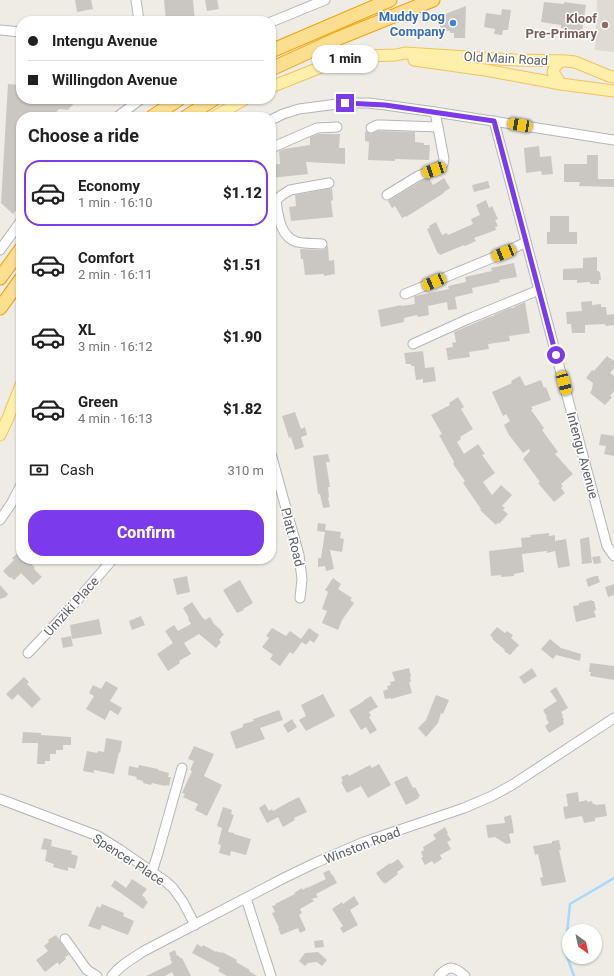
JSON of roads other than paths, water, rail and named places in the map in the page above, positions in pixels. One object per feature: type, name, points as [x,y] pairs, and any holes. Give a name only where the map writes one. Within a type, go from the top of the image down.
[{"type":"highway","points":[[276,49],[390,0]]},
{"type":"highway","points":[[276,67],[339,38],[433,0]]},
{"type":"highway","points":[[160,112],[172,104]]},
{"type":"highway","points":[[194,112],[206,104]]},
{"type":"highway","points":[[0,278],[16,256]]},
{"type":"highway","points":[[0,308],[16,286]]},
{"type":"main road","name":"Old Main Road","points":[[276,85],[324,66],[354,57],[396,55],[405,53],[528,56],[574,62],[614,77]]},
{"type":"main road","name":"Old Main Road","points":[[396,55],[420,61],[614,91]]},
{"type":"main road","points":[[528,56],[528,68],[536,79]]},
{"type":"main road","points":[[560,61],[555,66],[553,72],[561,84]]},
{"type":"main road","points":[[223,112],[237,104]]},
{"type":"main road","points":[[0,434],[16,398]]},
{"type":"street","points":[[136,0],[138,16]]},
{"type":"street","points":[[276,20],[326,0]]},
{"type":"street","points":[[0,28],[16,31]]},
{"type":"street","points":[[276,118],[299,109],[345,103],[385,105],[614,140]]},
{"type":"street","points":[[124,112],[134,104]]},
{"type":"street","points":[[387,195],[413,179],[434,170],[443,164],[444,159],[435,112]]},
{"type":"street","name":"Intengu Avenue","points":[[494,121],[607,546],[614,556]]},
{"type":"street","points":[[371,128],[381,125],[438,127]]},
{"type":"street","points":[[276,146],[318,128],[337,127]]},
{"type":"street","points":[[276,201],[290,190],[329,183]]},
{"type":"street","points":[[276,209],[284,231],[290,238],[296,241],[322,244]]},
{"type":"street","points":[[0,250],[16,228]]},
{"type":"street","points":[[405,294],[504,253],[526,242]]},
{"type":"street","points":[[413,344],[468,319],[539,290]]},
{"type":"street","name":"Platt Road","points":[[276,472],[299,555],[302,579],[300,598]]},
{"type":"street","points":[[0,520],[16,494]]},
{"type":"street","name":"Umziki Place","points":[[28,653],[110,564]]},
{"type":"street","name":"Winston Road","points":[[112,976],[116,970],[126,962],[144,951],[284,878],[364,842],[464,808],[492,796],[518,781],[614,718]]},
{"type":"street","points":[[152,872],[182,768]]},
{"type":"street","name":"Spencer Place","points":[[0,799],[98,836],[119,849],[165,881],[177,893],[195,925]]},
{"type":"street","points":[[246,898],[270,976]]},
{"type":"street","points":[[65,939],[87,970],[97,976]]},
{"type":"street","points":[[439,976],[448,968],[452,967],[457,969],[465,976]]},
{"type":"waterway","points":[[574,976],[565,951],[570,904],[614,878]]},
{"type":"place","name":"Muddy Dog Company","points":[[453,23]]},
{"type":"place","name":"Kloof Pre-Primary","points":[[605,25]]}]
